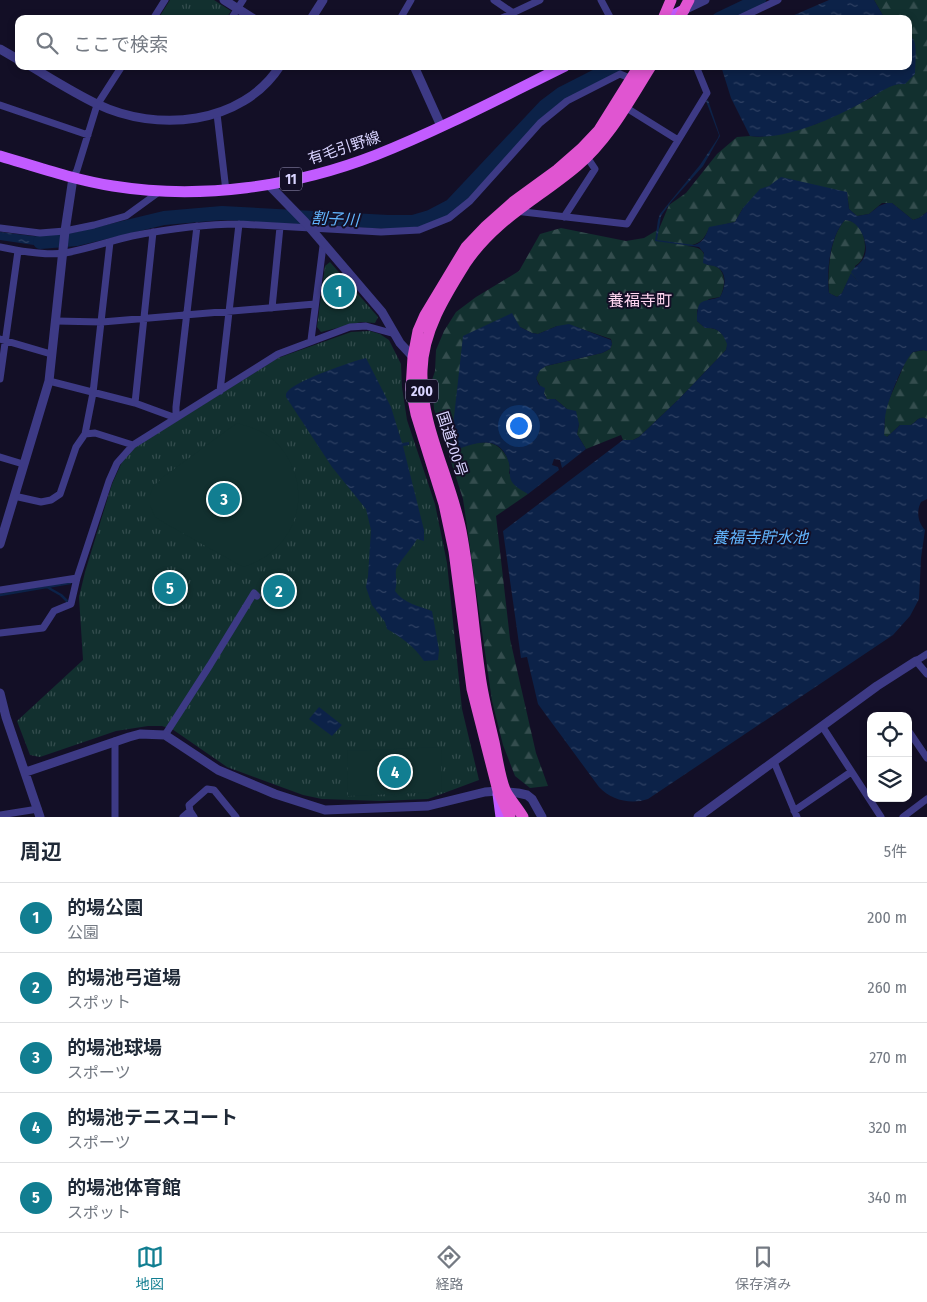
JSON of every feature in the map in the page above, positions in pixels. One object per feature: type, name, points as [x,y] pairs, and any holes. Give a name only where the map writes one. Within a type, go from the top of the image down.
[{"type":"highway","points":[[666,15],[671,0]]},
{"type":"highway","name":"国道200号","points":[[523,817],[502,791],[482,691],[461,529],[451,489],[423,403],[418,357],[418,331],[424,315],[466,247],[513,202],[557,170],[581,149],[599,130],[637,70]]},
{"type":"highway","name":"国道200号","points":[[418,357],[436,314],[483,240],[515,211],[587,157],[609,132],[648,70]]},
{"type":"main road","name":"有毛引野線","points":[[0,156],[73,178],[113,186],[160,191],[226,191],[324,172],[376,155],[557,70]]},
{"type":"main road","points":[[501,817],[502,791]]},
{"type":"main road","points":[[502,791],[510,817]]},
{"type":"street","points":[[156,15],[165,0]]},
{"type":"street","points":[[224,0],[248,15]]},
{"type":"street","points":[[234,15],[243,0]]},
{"type":"street","points":[[314,15],[323,0]]},
{"type":"street","points":[[402,15],[411,0]]},
{"type":"street","points":[[494,0],[513,13]]},
{"type":"street","points":[[509,15],[540,0]]},
{"type":"street","points":[[601,0],[609,15]]},
{"type":"street","points":[[684,10],[705,0]]},
{"type":"street","points":[[746,15],[778,0]]},
{"type":"street","points":[[0,49],[15,58]]},
{"type":"street","points":[[37,70],[97,105],[124,114],[147,119],[166,120],[217,114],[234,107],[257,93],[277,70]]},
{"type":"street","points":[[0,544],[49,380],[65,231],[73,178],[97,105],[119,70]]},
{"type":"street","points":[[416,70],[441,126]]},
{"type":"street","points":[[515,211],[627,224],[707,93],[698,70]]},
{"type":"street","points":[[0,247],[18,251],[64,250],[153,232],[197,226],[239,224],[280,227],[307,225],[391,232],[419,230],[449,218],[476,195],[540,123],[567,101],[620,74],[632,79]]},
{"type":"street","points":[[0,105],[88,135]]},
{"type":"street","points":[[625,107],[678,140]]},
{"type":"street","points":[[217,114],[226,191]]},
{"type":"street","points":[[564,217],[595,169],[587,157]]},
{"type":"street","points":[[268,184],[276,195],[307,225],[323,246],[382,312],[400,343],[418,357]]},
{"type":"street","points":[[0,228],[40,233],[65,231],[94,225],[126,216],[160,191]]},
{"type":"street","points":[[220,391],[239,224]]},
{"type":"street","points":[[176,418],[197,226]]},
{"type":"street","points":[[272,308],[280,227]]},
{"type":"street","points":[[135,403],[153,232]]},
{"type":"street","points":[[14,496],[41,502],[51,500],[60,494],[76,447],[85,434],[93,392],[110,242]]},
{"type":"street","points":[[311,340],[323,246]]},
{"type":"street","points":[[0,378],[3,340],[18,251]]},
{"type":"street","points":[[56,321],[102,322],[315,304]]},
{"type":"street","points":[[0,633],[43,628],[54,612],[71,604],[77,578],[109,481],[117,463],[134,445],[278,354],[311,340],[350,327],[366,326],[395,334]]},
{"type":"street","points":[[3,340],[52,354]]},
{"type":"street","points":[[49,380],[135,403],[176,418]]},
{"type":"street","points":[[85,434],[95,433],[134,445]]},
{"type":"street","points":[[0,457],[23,464]]},
{"type":"street","points":[[0,590],[77,578]]},
{"type":"street","points":[[165,735],[254,593],[257,596]]},
{"type":"street","points":[[698,817],[877,686],[927,654]]},
{"type":"street","points":[[916,661],[927,674]]},
{"type":"street","points":[[0,693],[6,717],[39,813],[0,815]]},
{"type":"street","points":[[822,726],[880,817]]},
{"type":"street","points":[[26,772],[140,734],[165,735],[218,770],[322,814],[428,806],[486,792],[502,791],[527,795],[542,817]]},
{"type":"street","points":[[912,736],[927,758]]},
{"type":"street","points":[[115,742],[115,817]]},
{"type":"street","points":[[774,762],[795,814],[851,772]]},
{"type":"street","points":[[183,817],[192,814],[189,805],[207,789],[214,790],[236,817]]},
{"type":"street","points":[[903,817],[927,799]]},
{"type":"green space","points":[[170,0],[214,0],[231,11],[228,15],[161,15]]},
{"type":"green space","points":[[874,0],[927,0],[927,212],[913,220],[892,203],[882,203],[869,214],[857,216],[849,209],[847,192],[743,208],[735,222],[709,228],[701,241],[687,246],[700,249],[705,256],[707,265],[718,268],[723,276],[724,286],[720,297],[709,299],[697,310],[697,321],[705,328],[717,330],[722,334],[728,344],[726,350],[639,437],[633,440],[623,440],[621,435],[586,449],[577,434],[579,424],[567,409],[555,399],[547,399],[536,378],[540,369],[546,366],[602,353],[610,349],[611,339],[573,326],[557,326],[538,334],[520,327],[451,452],[480,442],[493,444],[500,448],[509,460],[509,473],[518,487],[528,494],[496,516],[510,639],[536,753],[548,786],[530,788],[515,776],[503,745],[492,701],[463,499],[434,409],[432,380],[435,371],[436,350],[444,331],[456,312],[476,297],[519,271],[540,234],[561,228],[626,241],[644,238],[659,229],[669,205],[686,193],[717,154],[737,137],[759,137],[789,132],[816,124],[871,98],[885,88],[899,83],[915,70],[912,50],[912,15],[883,15]]},
{"type":"green space","points":[[845,220],[858,226],[862,232],[865,247],[861,261],[855,266],[860,283],[851,274],[842,293],[837,297],[829,293],[829,264],[836,235]]},
{"type":"green space","points":[[330,262],[378,317],[375,323],[361,322],[321,332],[317,327],[325,266]]},
{"type":"green space","points":[[370,331],[380,334],[389,340],[401,364],[407,420],[435,504],[447,563],[462,709],[479,780],[428,799],[380,801],[322,799],[303,795],[227,767],[172,729],[162,726],[148,726],[116,731],[40,757],[30,755],[17,721],[83,660],[79,597],[112,484],[122,462],[134,448],[278,358],[351,332]]},
{"type":"green space","points":[[927,351],[927,419],[920,418],[911,425],[900,425],[887,437],[884,436],[885,413],[888,402],[908,356],[913,352]]},
{"type":"green space","points":[[237,423],[262,432],[275,441],[288,458],[296,476],[298,495],[296,514],[289,531],[278,546],[262,558],[243,567],[155,517],[150,505],[150,495],[153,487],[163,477]]},
{"type":"green space","points":[[441,747],[442,792],[348,796],[347,751]]},
{"type":"water","points":[[829,0],[874,0],[883,15],[794,15]]},
{"type":"water","points":[[912,38],[915,44],[915,74],[905,84],[890,86],[828,119],[796,131],[765,137],[750,136],[731,98],[722,70],[912,70]]},
{"type":"water","name":"養福寺貯水池","points":[[708,100],[720,136],[703,166],[661,216],[657,240],[694,245],[700,243],[704,239],[709,227],[735,222],[743,208],[760,189],[769,186],[781,177],[847,192],[849,209],[857,216],[869,214],[879,206],[887,203],[892,203],[913,220],[927,212],[927,351],[913,352],[901,371],[887,406],[884,435],[887,437],[900,425],[911,425],[920,418],[927,419],[927,499],[921,502],[918,513],[918,517],[925,530],[921,558],[919,599],[910,616],[893,635],[648,799],[628,801],[615,798],[599,787],[538,704],[527,657],[521,658],[503,531],[623,440],[633,440],[639,437],[726,350],[727,344],[719,332],[705,328],[697,321],[700,304],[720,297],[722,293],[724,275],[722,271],[719,268],[703,263],[704,253],[699,247],[655,241],[660,214],[700,165],[718,138],[719,135],[706,101]],"holes":[[[845,220],[855,224],[862,234],[865,240],[866,252],[851,272],[859,283],[851,273],[842,293],[837,297],[829,293],[830,255],[840,227]]]},
{"type":"water","points":[[0,232],[41,237],[59,235],[57,246],[34,245],[0,240]]},
{"type":"water","points":[[512,313],[520,327],[532,333],[538,334],[557,326],[569,324],[611,340],[612,344],[610,349],[602,353],[546,366],[540,370],[536,378],[539,385],[545,388],[544,394],[547,399],[555,399],[567,409],[576,411],[579,424],[577,434],[586,449],[562,468],[560,460],[554,459],[552,465],[558,467],[559,470],[528,494],[512,482],[509,463],[505,453],[499,447],[484,443],[467,446],[450,453],[463,336]]},
{"type":"water","points":[[366,358],[391,407],[402,443],[409,442],[409,445],[403,446],[424,530],[424,541],[417,539],[397,567],[395,591],[407,601],[432,611],[439,650],[438,660],[424,661],[407,643],[387,629],[385,622],[372,605],[366,587],[371,530],[366,509],[332,467],[286,397],[286,393],[289,390],[303,381]]},
{"type":"water","points":[[319,707],[342,725],[332,736],[309,719]]},
{"type":"waterway","name":"割子川","points":[[727,15],[759,0]]},
{"type":"waterway","name":"割子川","points":[[40,242],[77,239],[164,218],[222,213],[388,222],[413,222],[430,217],[451,206],[545,106],[561,94],[608,70]]},
{"type":"waterway","points":[[0,595],[70,583]]},
{"type":"waterway","points":[[47,587],[61,595],[68,602]]},
{"type":"place","name":"的場公園","points":[[339,291]]},
{"type":"place","name":"的場池球場","points":[[224,499]]},
{"type":"place","name":"的場池体育館","points":[[170,588]]},
{"type":"place","name":"的場池弓道場","points":[[279,591]]},
{"type":"place","name":"的場池テニスコート","points":[[395,772]]},
{"type":"district","name":"養福寺町","points":[[640,300]]}]
